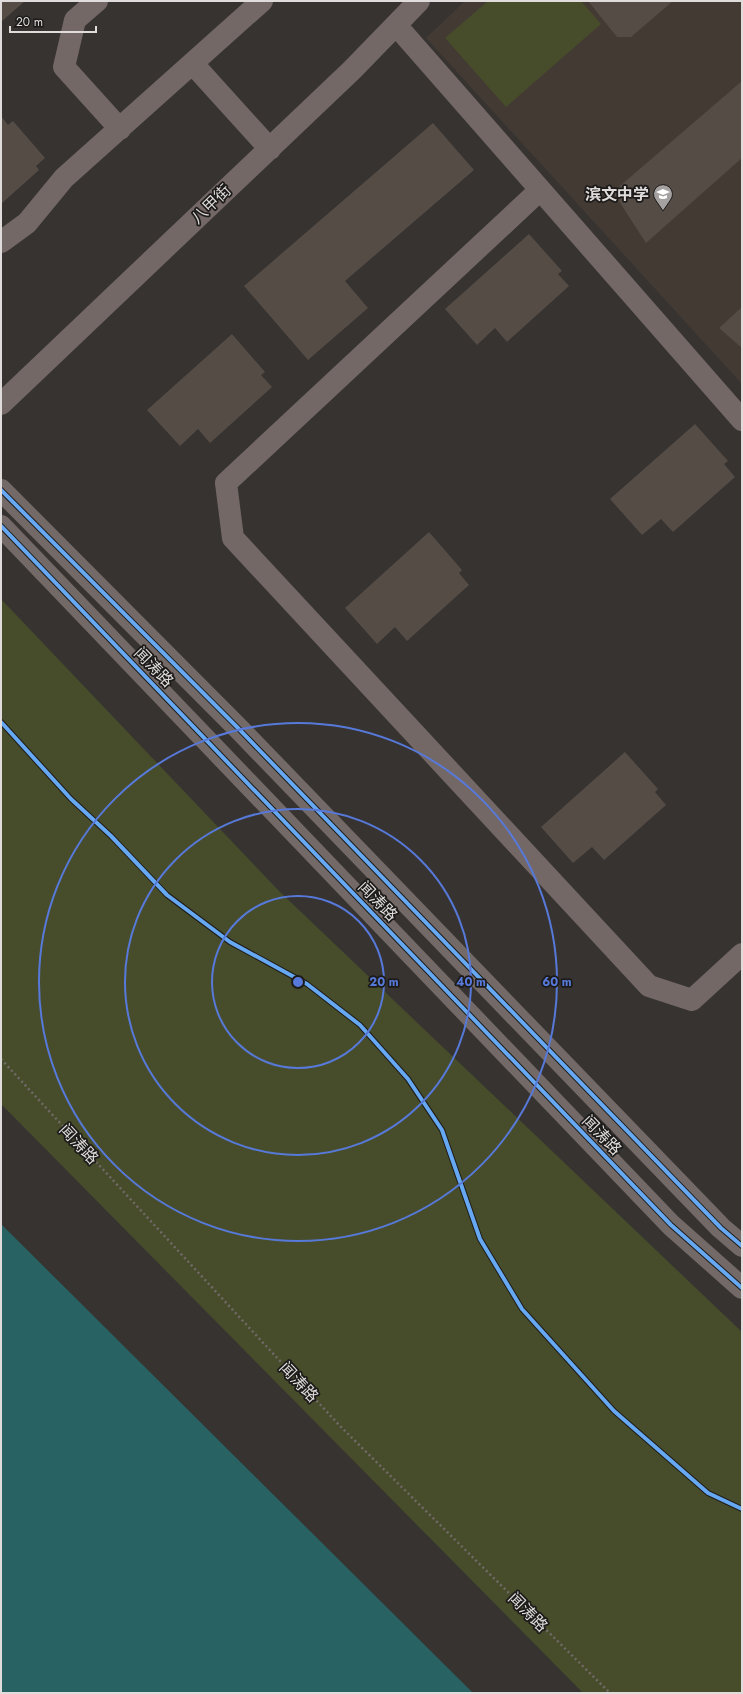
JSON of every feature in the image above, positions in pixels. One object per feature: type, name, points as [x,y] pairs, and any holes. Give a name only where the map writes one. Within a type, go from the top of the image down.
[{"type":"main road","name":"闻涛路","points":[[1,490],[245,734],[721,1228],[742,1246]]},
{"type":"main road","name":"闻涛路","points":[[1,526],[672,1224],[742,1288]]},
{"type":"street","points":[[97,1],[75,20],[64,67],[120,129]]},
{"type":"street","points":[[1,242],[27,223],[64,178],[262,1]]},
{"type":"street","name":"八甲街","points":[[1,404],[352,70],[419,1]]},
{"type":"street","points":[[396,25],[742,420]]},
{"type":"street","points":[[193,64],[270,148]]},
{"type":"street","points":[[540,190],[226,483],[233,538],[649,986],[692,1000],[742,954]]},
{"type":"shaded area","name":"滨文中学","points":[[465,1],[742,1],[742,384],[426,38]]},
{"type":"green space","points":[[488,1],[581,1],[601,24],[506,107],[445,38]]},
{"type":"green space","points":[[1,599],[279,891],[742,1332],[742,1693],[583,1693],[1,1104]]},
{"type":"water","points":[[1,1224],[473,1693],[1,1693]]},
{"type":"building","points":[[1,1],[25,1],[1,22]]},
{"type":"building","points":[[588,1],[673,1],[631,37],[617,37]]},
{"type":"building","points":[[742,81],[742,158],[646,243],[613,192]]},
{"type":"building","points":[[1,116],[8,125],[13,121],[45,158],[36,166],[39,170],[1,204]]},
{"type":"building","points":[[433,123],[474,170],[345,281],[368,308],[308,360],[244,286]]},
{"type":"building","points":[[529,234],[562,271],[558,274],[569,286],[507,342],[495,328],[477,345],[445,309]]},
{"type":"building","points":[[742,307],[742,348],[719,328]]},
{"type":"building","points":[[232,334],[265,372],[261,375],[272,387],[210,443],[198,429],[180,446],[147,410]]},
{"type":"building","points":[[695,424],[728,461],[724,464],[735,477],[673,532],[661,519],[642,535],[610,499]]},
{"type":"building","points":[[429,532],[462,570],[459,573],[469,585],[407,641],[395,627],[377,644],[345,608]]},
{"type":"building","points":[[625,752],[658,789],[655,792],[666,805],[604,860],[592,847],[573,863],[541,827]]},
{"type":"cycle path","points":[[1,490],[239,729],[721,1228],[742,1246]]},
{"type":"cycle path","points":[[1,526],[671,1225],[742,1288]]},
{"type":"cycle path","points":[[1,722],[71,799],[111,836],[167,895],[230,942],[307,984],[360,1025],[408,1079],[442,1130],[480,1239],[522,1309],[614,1411],[708,1493],[742,1509]]},
{"type":"place","name":"滨文中学","points":[[663,211]]}]
